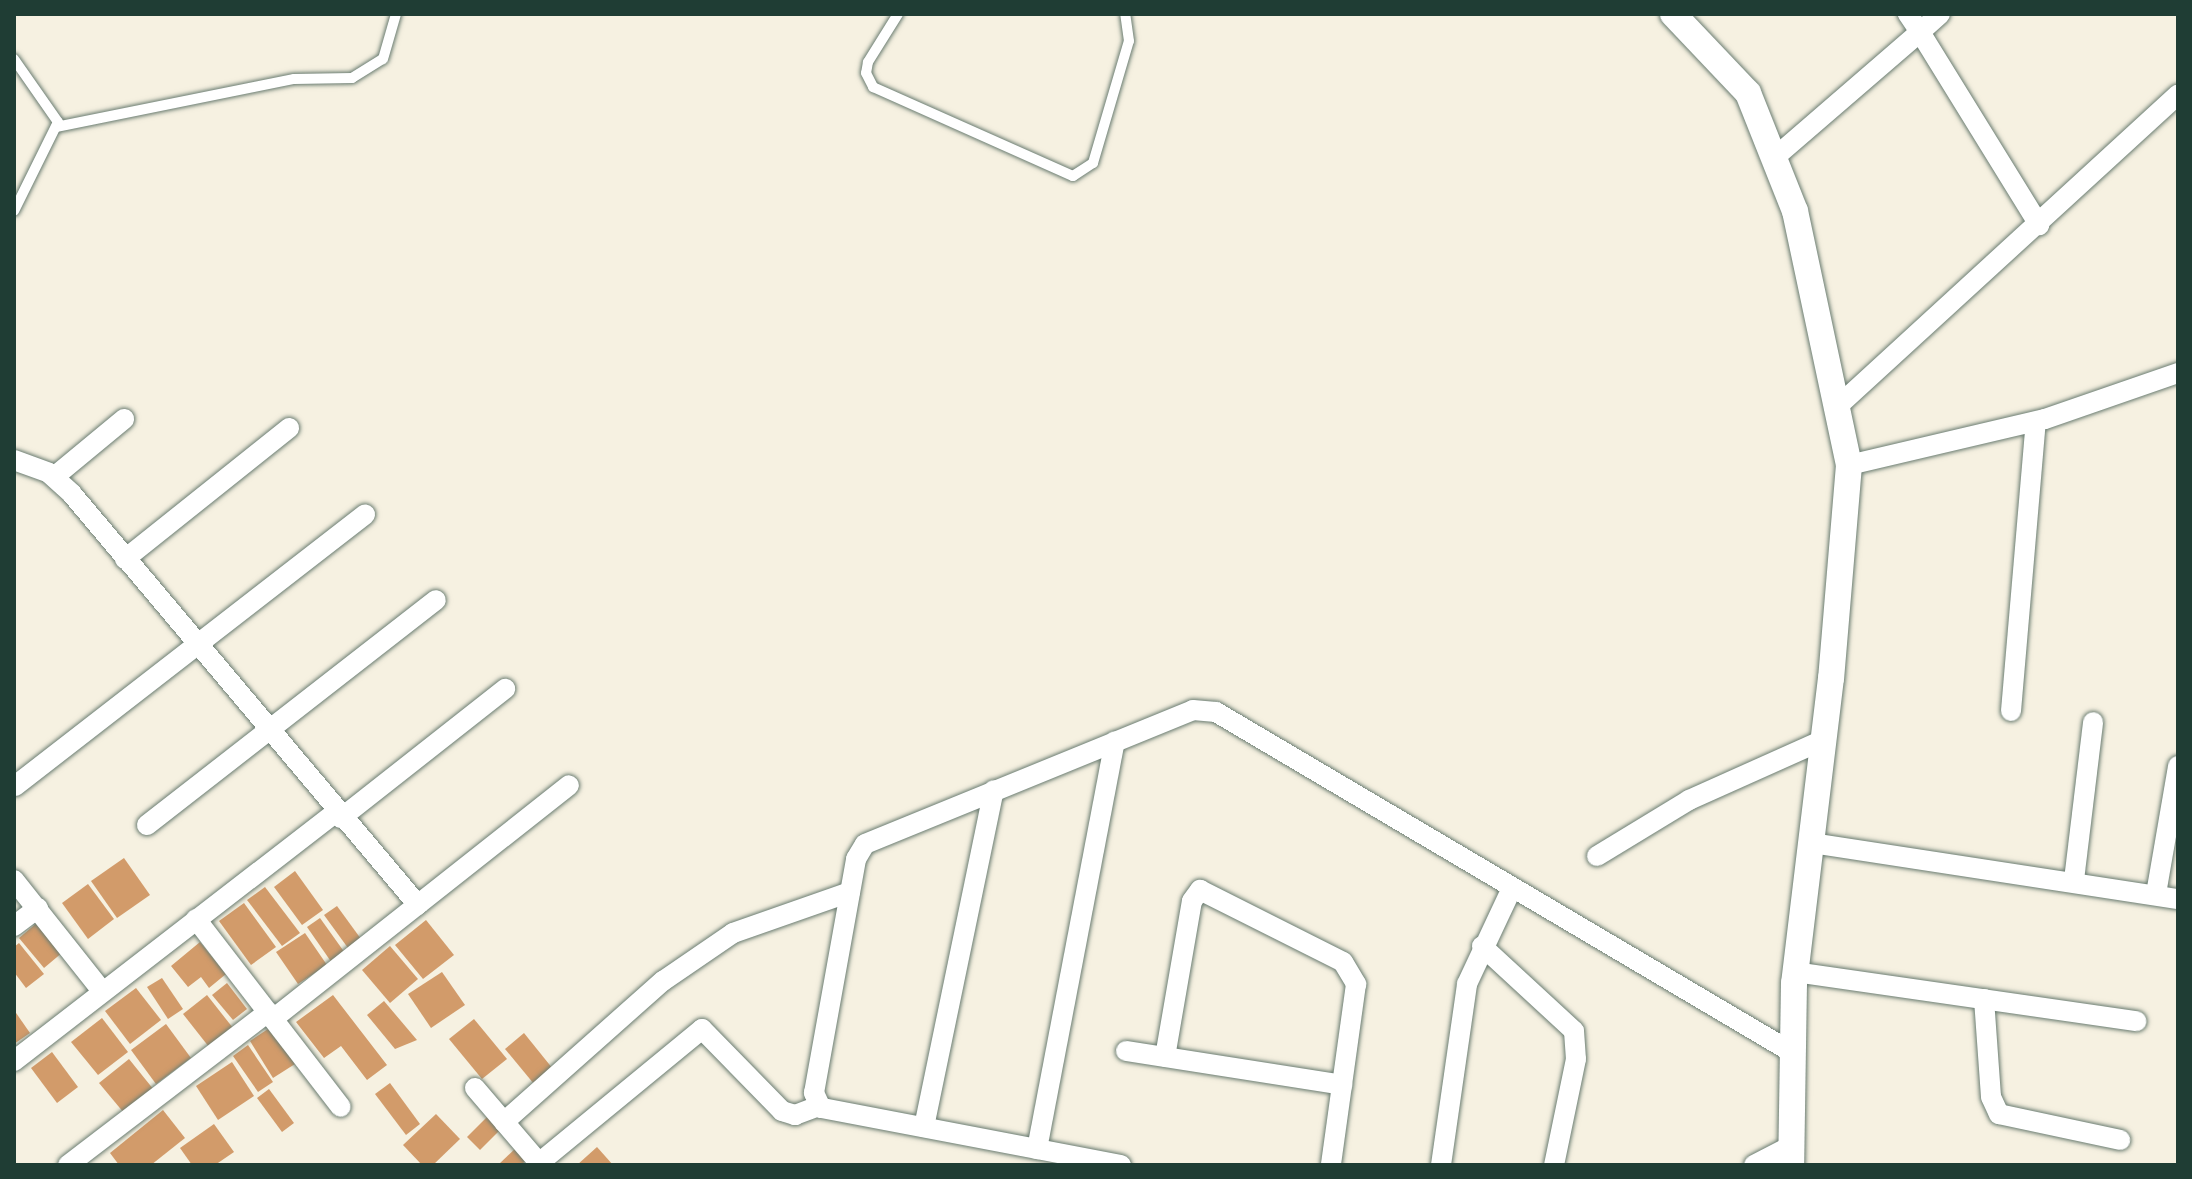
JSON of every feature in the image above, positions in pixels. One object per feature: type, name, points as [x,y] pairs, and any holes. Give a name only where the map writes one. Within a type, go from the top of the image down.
[{"type":"street","points":[[1673,14],[1748,93],[1795,211],[1849,465],[1823,740],[1795,972],[1791,1156],[1754,1165]]},
{"type":"street","points":[[1908,14],[2039,225]]},
{"type":"street","points":[[1774,158],[1940,14]]},
{"type":"street","points":[[1838,406],[2039,225],[2178,94]]},
{"type":"street","points":[[1849,465],[2036,422],[2178,373]]},
{"type":"street","points":[[54,477],[124,419]]},
{"type":"street","points":[[2011,711],[2036,422]]},
{"type":"street","points":[[125,559],[289,428]]},
{"type":"street","points":[[14,460],[54,477],[418,905]]},
{"type":"street","points":[[15,786],[365,515]]},
{"type":"street","points":[[147,825],[436,600]]},
{"type":"street","points":[[14,1061],[196,919],[505,689]]},
{"type":"street","points":[[818,1106],[814,1093],[850,892],[856,859],[865,844],[1193,710],[1209,709],[1793,1053]]},
{"type":"street","points":[[2074,880],[2093,722]]},
{"type":"street","points":[[1597,856],[1689,800],[1823,740]]},
{"type":"street","points":[[1037,1149],[1115,741]]},
{"type":"street","points":[[2156,894],[2174,811],[2178,766]]},
{"type":"street","points":[[68,1165],[418,905],[569,785]]},
{"type":"street","points":[[924,1127],[994,790]]},
{"type":"street","points":[[1811,843],[2074,880],[2178,899]]},
{"type":"street","points":[[14,880],[102,991]]},
{"type":"street","points":[[1441,1165],[1467,984],[1482,946],[1512,888]]},
{"type":"street","points":[[1165,1057],[1192,901],[1205,890],[1350,968],[1356,984],[1331,1165]]},
{"type":"street","points":[[504,1122],[663,981],[733,933],[850,892]]},
{"type":"street","points":[[14,926],[38,908]]},
{"type":"street","points":[[196,919],[341,1107]]},
{"type":"street","points":[[1482,946],[1574,1031],[1576,1059],[1554,1165]]},
{"type":"street","points":[[1795,972],[2137,1021]]},
{"type":"street","points":[[1984,999],[1991,1097],[1999,1114],[2120,1140]]},
{"type":"street","points":[[475,1088],[540,1164],[702,1029],[782,1111],[795,1115],[818,1106],[1090,1162],[1121,1165]]},
{"type":"street","points":[[1126,1051],[1342,1085]]},
{"type":"lane","points":[[56,127],[294,79],[361,75],[383,59],[396,14]]},
{"type":"lane","points":[[898,14],[868,62],[866,73],[873,87],[1073,176],[1093,163],[1129,41],[1125,14]]},
{"type":"lane","points":[[14,59],[56,114],[56,127],[14,211]]},
{"type":"building","points":[[124,858],[150,895],[117,918],[91,881]]},
{"type":"building","points":[[295,871],[323,910],[302,925],[274,887]]},
{"type":"building","points":[[88,884],[114,919],[88,939],[62,903]]},
{"type":"building","points":[[265,887],[300,933],[282,946],[247,900]]},
{"type":"building","points":[[244,903],[276,947],[251,965],[219,921]]},
{"type":"building","points":[[337,906],[361,939],[348,948],[324,915]]},
{"type":"building","points":[[320,918],[345,953],[332,963],[307,927]]},
{"type":"building","points":[[426,920],[454,955],[423,979],[395,945]]},
{"type":"building","points":[[38,922],[63,952],[44,968],[19,938]]},
{"type":"building","points":[[305,933],[327,965],[298,984],[276,952]]},
{"type":"building","points":[[200,942],[226,974],[209,988],[201,977],[188,987],[171,966]]},
{"type":"building","points":[[19,943],[44,974],[26,988],[14,972],[14,947]]},
{"type":"building","points":[[390,946],[418,979],[390,1003],[362,970]]},
{"type":"building","points":[[442,972],[465,1005],[431,1028],[408,994]]},
{"type":"building","points":[[162,978],[183,1009],[168,1019],[147,987]]},
{"type":"building","points":[[227,983],[247,1009],[233,1020],[212,995]]},
{"type":"building","points":[[136,988],[161,1020],[130,1044],[105,1011]]},
{"type":"building","points":[[207,995],[233,1028],[209,1047],[183,1014]]},
{"type":"building","points":[[333,995],[387,1065],[367,1080],[341,1046],[324,1058],[296,1022]]},
{"type":"building","points":[[384,1001],[417,1040],[395,1049],[367,1015]]},
{"type":"building","points":[[14,1010],[30,1033],[14,1044]]},
{"type":"building","points":[[102,1018],[128,1052],[98,1075],[71,1042]]},
{"type":"building","points":[[474,1019],[507,1059],[482,1079],[449,1039]]},
{"type":"building","points":[[166,1024],[191,1058],[156,1084],[131,1050]]},
{"type":"building","points":[[271,1027],[295,1064],[273,1078],[250,1041]]},
{"type":"building","points":[[524,1033],[553,1069],[534,1084],[505,1049]]},
{"type":"building","points":[[248,1045],[273,1082],[258,1092],[233,1056]]},
{"type":"building","points":[[52,1052],[78,1087],[57,1103],[31,1068]]},
{"type":"building","points":[[129,1059],[154,1090],[124,1113],[99,1083]]},
{"type":"building","points":[[232,1062],[254,1096],[218,1120],[196,1086]]},
{"type":"building","points":[[390,1083],[420,1124],[406,1135],[375,1094]]},
{"type":"building","points":[[269,1089],[294,1123],[282,1132],[257,1098]]},
{"type":"building","points":[[163,1110],[185,1138],[151,1165],[119,1165],[110,1153]]},
{"type":"building","points":[[436,1114],[460,1139],[433,1165],[422,1165],[403,1145]]},
{"type":"building","points":[[490,1114],[503,1127],[480,1150],[467,1137]]},
{"type":"building","points":[[214,1124],[234,1152],[215,1165],[192,1165],[180,1148]]},
{"type":"building","points":[[519,1145],[530,1157],[521,1165],[498,1165]]},
{"type":"building","points":[[597,1147],[613,1165],[577,1165]]}]
